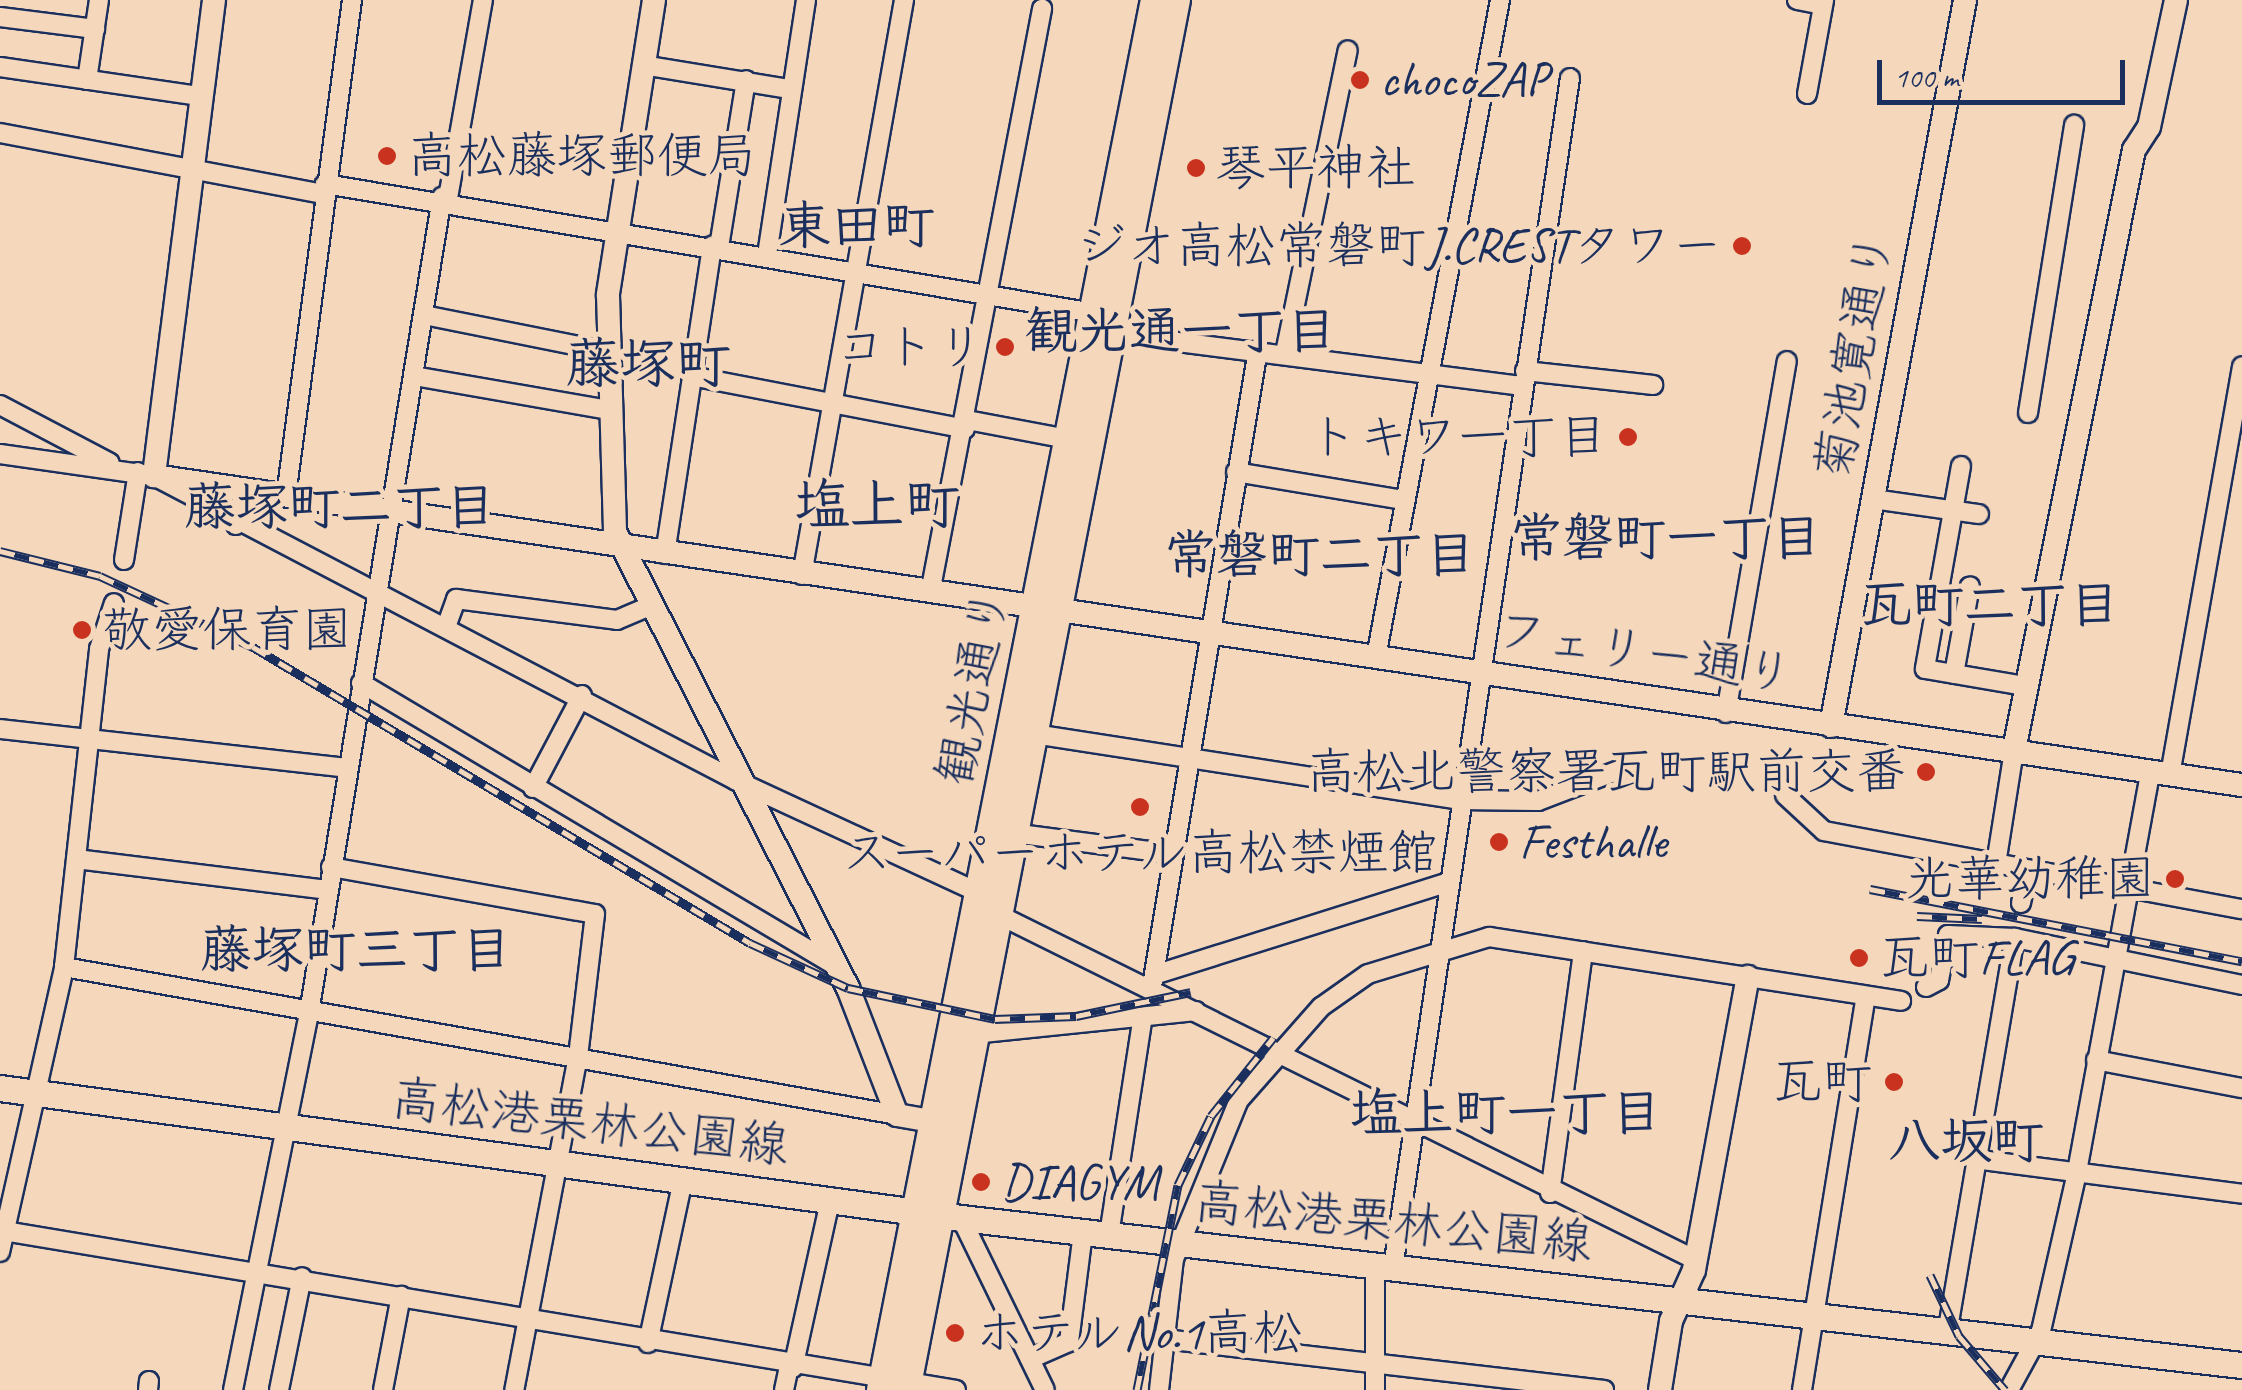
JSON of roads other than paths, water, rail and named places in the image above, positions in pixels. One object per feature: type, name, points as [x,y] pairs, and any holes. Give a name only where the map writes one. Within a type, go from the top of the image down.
[{"type":"main road","name":"観光通り","points":[[894,1386],[938,1214],[973,1034],[988,904],[1013,833],[1034,734],[1068,439],[1103,322],[1155,0]]},
{"type":"main road","name":"観光通り","points":[[938,1214],[932,1121],[988,904],[1103,322],[1176,0]]},
{"type":"main road","name":"高松港栗林公園線","points":[[0,1088],[34,1098],[831,1197],[1096,1234],[1680,1299],[2032,1345],[2242,1365]]},
{"type":"street","points":[[87,80],[99,0]]},
{"type":"street","points":[[124,560],[146,474],[214,0]]},
{"type":"street","points":[[286,496],[352,0]]},
{"type":"street","points":[[233,1390],[310,1007],[424,315],[483,0]]},
{"type":"street","points":[[654,0],[604,350],[624,548],[735,780],[837,966],[898,1115]]},
{"type":"street","points":[[767,256],[806,0]]},
{"type":"street","points":[[802,575],[904,0]]},
{"type":"street","points":[[1376,657],[1402,500],[1500,0]]},
{"type":"street","points":[[1797,0],[1824,2],[1806,94]]},
{"type":"street","name":"菊池寛通り","points":[[1831,726],[1965,0]]},
{"type":"street","points":[[1996,864],[2026,686],[2134,150],[2149,127],[2176,0]]},
{"type":"street","points":[[930,593],[966,425],[1042,9]]},
{"type":"street","points":[[0,17],[95,29]]},
{"type":"street","points":[[1284,353],[1348,50]]},
{"type":"street","points":[[643,64],[790,89]]},
{"type":"street","points":[[0,67],[200,96]]},
{"type":"street","points":[[1374,1390],[1384,1268],[1414,1122],[1458,800],[1570,78]]},
{"type":"street","points":[[665,554],[691,376],[746,80]]},
{"type":"street","points":[[2028,413],[2074,124]]},
{"type":"street","points":[[0,134],[325,189],[445,198],[988,295],[1103,322],[1258,350],[1426,374],[1653,384]]},
{"type":"street","points":[[424,315],[604,350]]},
{"type":"street","points":[[1153,981],[1207,631],[1258,350]]},
{"type":"street","points":[[1726,713],[1787,361]]},
{"type":"street","points":[[2009,1390],[2032,1345],[2076,1174],[2128,890],[2160,773],[2242,366]]},
{"type":"street","points":[[414,376],[608,410]]},
{"type":"street","points":[[691,376],[966,425],[1068,439]]},
{"type":"street","points":[[0,405],[118,467]]},
{"type":"street","points":[[0,454],[118,467],[146,474],[236,525],[582,694],[735,780],[1153,981],[1196,1011],[1277,1056],[1696,1260]]},
{"type":"street","points":[[1961,466],[1925,669],[2026,686]]},
{"type":"street","points":[[1236,472],[1402,500]]},
{"type":"street","name":"フェリー通り","points":[[146,474],[802,575],[1479,672],[1726,713],[2014,750],[2242,785]]},
{"type":"street","points":[[236,525],[243,491]]},
{"type":"street","points":[[1873,499],[1980,514]]},
{"type":"street","points":[[1954,674],[1970,586]]},
{"type":"street","points":[[446,626],[456,600],[617,620],[652,605]]},
{"type":"street","points":[[0,1252],[10,1232],[34,1098],[64,966],[89,738],[114,603]]},
{"type":"street","points":[[362,683],[532,788],[837,966]]},
{"type":"street","points":[[532,788],[582,694]]},
{"type":"street","points":[[0,728],[347,768]]},
{"type":"street","points":[[1034,734],[1458,800],[1538,801],[1624,768]]},
{"type":"street","points":[[1785,795],[1824,830],[2242,909]]},
{"type":"street","points":[[1013,833],[1173,854]]},
{"type":"street","points":[[76,859],[327,890]]},
{"type":"street","points":[[331,866],[595,914],[578,1056],[514,1390]]},
{"type":"street","points":[[2022,903],[2028,870]]},
{"type":"street","points":[[1153,981],[1449,882]]},
{"type":"street","points":[[1926,987],[1939,980],[1948,935],[2015,938],[2242,985]]},
{"type":"street","points":[[1159,1390],[1180,1243],[1240,1100],[1277,1056],[1368,974],[1440,946],[1490,937],[1902,1001]]},
{"type":"street","points":[[1947,1334],[1974,1159],[2015,938]]},
{"type":"street","points":[[1550,1192],[1582,951]]},
{"type":"street","points":[[64,966],[932,1121]]},
{"type":"street","points":[[1660,1390],[1680,1299],[1696,1260],[1748,977]]},
{"type":"street","points":[[1802,1390],[1866,997]]},
{"type":"street","points":[[973,1034],[1142,1022],[1196,1011]]},
{"type":"street","points":[[1030,1359],[1070,1342],[1142,1022]]},
{"type":"street","points":[[2096,1060],[2242,1088]]},
{"type":"street","points":[[1974,1159],[2242,1194]]},
{"type":"street","points":[[648,1343],[684,1180]]},
{"type":"street","points":[[784,1390],[831,1197]]},
{"type":"street","points":[[938,1214],[1030,1359],[1045,1390]]},
{"type":"street","points":[[10,1232],[254,1276],[302,1278],[894,1386],[956,1390]]},
{"type":"street","points":[[279,1390],[302,1278]]},
{"type":"street","points":[[383,1390],[401,1296]]},
{"type":"street","points":[[1164,1339],[1604,1390]]},
{"type":"railway","points":[[0,551],[100,576],[253,647],[750,943],[848,988],[995,1019],[1076,1016],[1191,992]]},
{"type":"railway","points":[[1870,889],[2242,961]]},
{"type":"railway","points":[[1917,916],[1982,919]]},
{"type":"railway","points":[[1137,1390],[1178,1185],[1211,1116],[1273,1038]]},
{"type":"railway","points":[[1930,1275],[1959,1336],[2005,1390]]},
{"type":"place","name":"chocoZAP","points":[[1360,80]]},
{"type":"place","name":"高松藤塚郵便局","points":[[387,156]]},
{"type":"place","name":"琴平神社","points":[[1196,168]]},
{"type":"place","name":"ジオ高松常磐町J.CRESTタワー","points":[[1742,246]]},
{"type":"place","name":"コトリ","points":[[1005,347]]},
{"type":"place","name":"トキワ一丁目","points":[[1628,437]]},
{"type":"place","name":"敬愛保育園","points":[[82,630]]},
{"type":"place","name":"高松北警察署瓦町駅前交番","points":[[1926,772]]},
{"type":"place","name":"スーパーホテル高松禁煙館","points":[[1140,807]]},
{"type":"place","name":"Festhalle","points":[[1499,842]]},
{"type":"place","name":"光華幼稚園","points":[[2175,879]]},
{"type":"place","name":"瓦町FLAG","points":[[1859,958]]},
{"type":"place","name":"瓦町","points":[[1894,1082]]},
{"type":"place","name":"DIAGYM","points":[[981,1182]]},
{"type":"place","name":"ホテルNo.1高松","points":[[955,1333]]},
{"type":"district","name":"東田町","points":[[857,227]]},
{"type":"district","name":"観光通一丁目","points":[[1181,332]]},
{"type":"district","name":"藤塚町","points":[[648,365]]},
{"type":"district","name":"塩上町","points":[[877,506]]},
{"type":"district","name":"藤塚町二丁目","points":[[340,508]]},
{"type":"district","name":"常磐町一丁目","points":[[1666,539]]},
{"type":"district","name":"常磐町二丁目","points":[[1320,556]]},
{"type":"district","name":"瓦町二丁目","points":[[1990,606]]},
{"type":"district","name":"藤塚町三丁目","points":[[356,951]]},
{"type":"district","name":"塩上町一丁目","points":[[1506,1114]]},
{"type":"district","name":"八坂町","points":[[1966,1142]]}]
